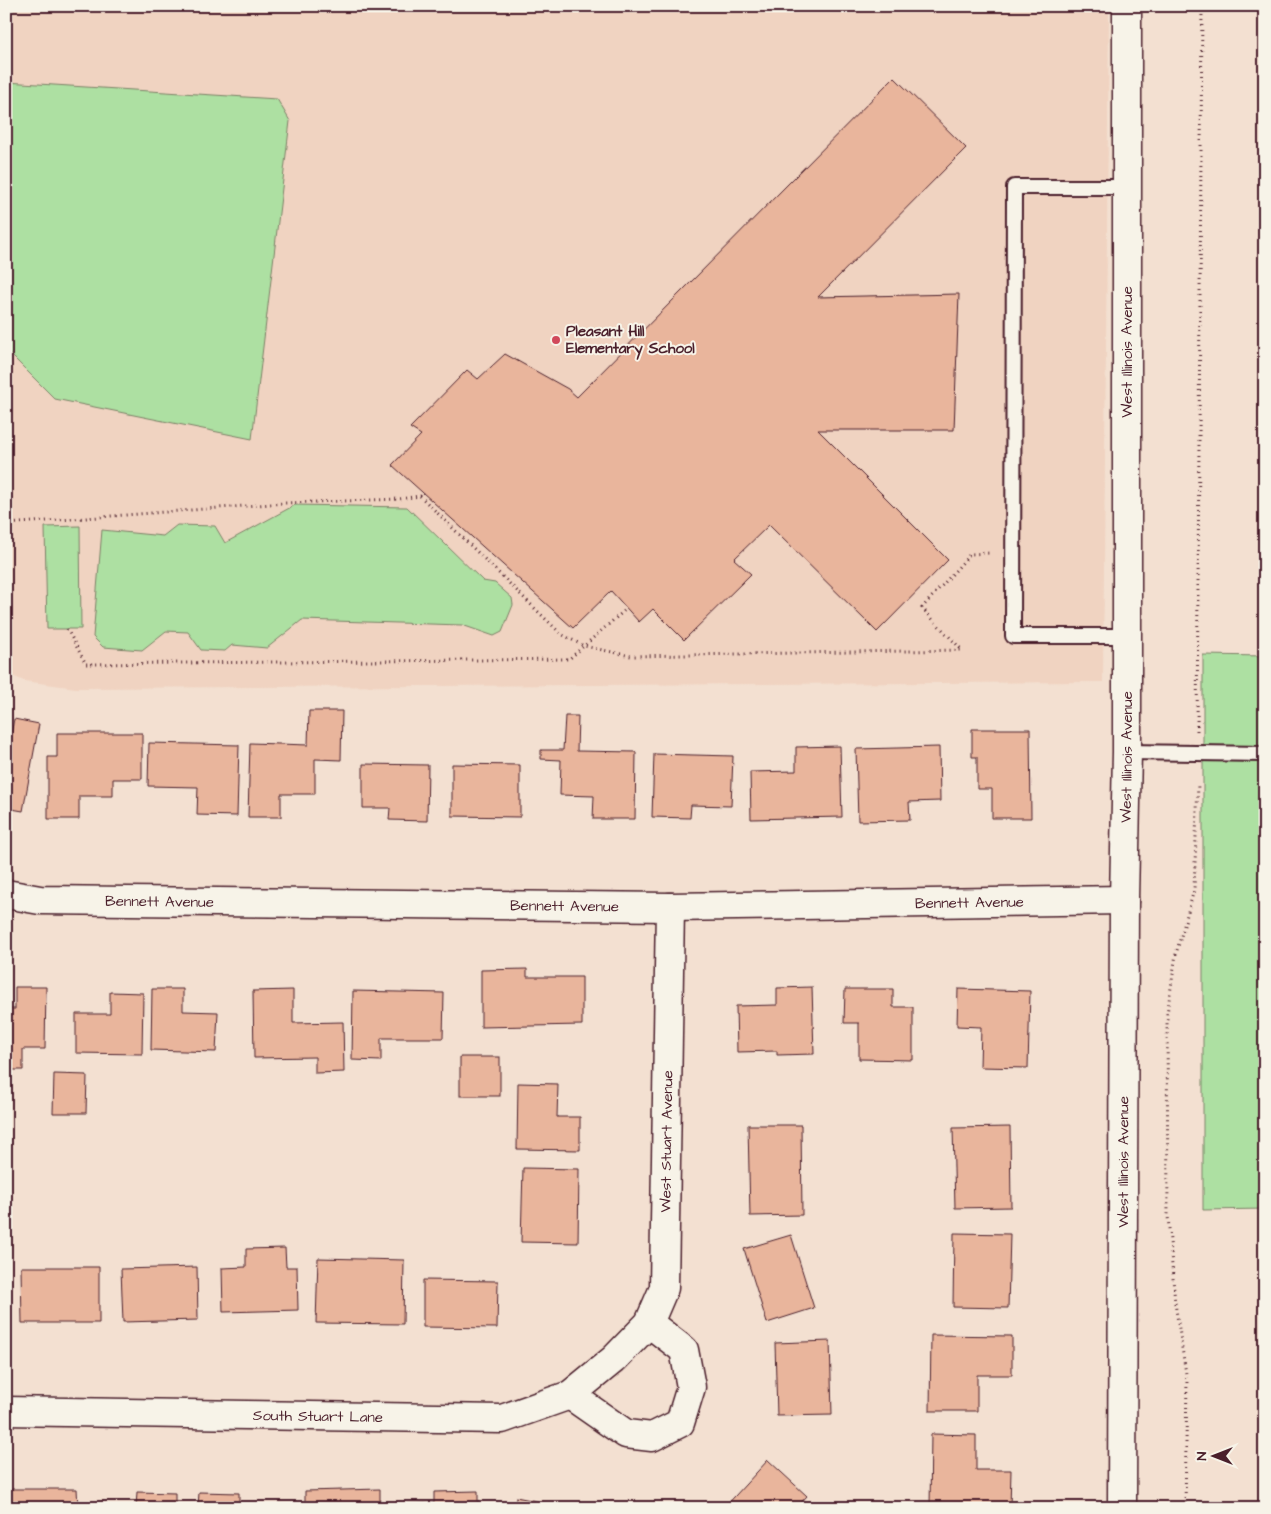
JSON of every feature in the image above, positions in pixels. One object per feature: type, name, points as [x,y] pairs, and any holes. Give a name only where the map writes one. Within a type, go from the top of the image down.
[{"type":"street","name":"West Illinois Avenue","points":[[1122,1508],[1124,900],[1127,752],[1127,6]]},
{"type":"street","name":"Bennett Avenue","points":[[6,894],[40,900],[670,907],[1124,900]]},
{"type":"street","name":"West Stuart Avenue","points":[[614,1358],[649,1323],[664,1288],[670,907]]},
{"type":"street","points":[[570,1395],[626,1434],[652,1437],[680,1423],[691,1388],[684,1350],[649,1323]]},
{"type":"street","name":"South Stuart Lane","points":[[6,1411],[502,1419],[570,1395],[614,1358]]},
{"type":"lane","points":[[1127,188],[1014,187],[1013,636],[1127,636]]},
{"type":"lane","points":[[1127,752],[1265,754]]},
{"type":"path","points":[[1197,739],[1202,7]]},
{"type":"path","points":[[6,524],[285,503],[399,499],[420,496],[561,634],[584,646],[631,656],[962,650],[922,608],[970,554],[1014,553]]},
{"type":"path","points":[[67,629],[86,664],[569,659],[625,610]]},
{"type":"path","points":[[1186,1508],[1187,1380],[1175,1303],[1168,1216],[1167,1014],[1176,954],[1194,890],[1198,784]]},
{"type":"shaded area","name":"Pleasant Hill Elementary School","points":[[1109,6],[1103,682],[76,688],[24,681],[6,673],[6,8]]},
{"type":"green space","points":[[6,82],[277,99],[290,121],[252,439],[55,399],[6,350]]},
{"type":"green space","points":[[295,505],[407,507],[483,581],[495,583],[512,598],[513,605],[502,632],[494,636],[462,625],[302,620],[267,648],[232,645],[225,651],[201,650],[188,632],[166,631],[142,650],[103,647],[93,637],[102,530],[163,536],[177,525],[215,526],[225,543]]},
{"type":"green space","points":[[80,526],[81,629],[47,629],[45,527]]},
{"type":"green space","points":[[1203,655],[1265,656],[1265,1209],[1203,1210]]},
{"type":"building","points":[[894,77],[966,148],[818,297],[959,294],[954,430],[818,430],[948,560],[877,632],[769,525],[734,559],[751,574],[684,640],[653,609],[639,622],[611,591],[573,628],[392,465],[421,435],[410,428],[467,370],[478,379],[505,354],[568,389],[577,397]]},
{"type":"building","points":[[309,711],[342,711],[341,760],[315,759],[315,794],[281,794],[281,817],[248,817],[250,743],[308,745]]},
{"type":"building","points":[[565,716],[578,716],[577,751],[636,752],[635,819],[593,819],[594,796],[560,795],[561,760],[541,759],[541,750],[563,750]]},
{"type":"building","points":[[14,719],[39,724],[23,811],[6,808],[6,734],[11,734]]},
{"type":"building","points":[[972,729],[1030,729],[1031,818],[992,818],[992,789],[977,789],[977,757],[972,757]]},
{"type":"building","points":[[57,733],[142,733],[142,779],[113,779],[113,796],[79,796],[79,819],[48,819],[48,757],[57,757]]},
{"type":"building","points":[[149,743],[239,745],[237,816],[197,815],[198,787],[148,786]]},
{"type":"building","points":[[840,746],[842,817],[751,819],[750,772],[796,771],[796,747]]},
{"type":"building","points":[[939,747],[940,801],[909,802],[910,820],[858,821],[856,749]]},
{"type":"building","points":[[654,754],[733,756],[731,806],[691,805],[690,818],[652,817]]},
{"type":"building","points":[[363,764],[428,765],[427,821],[389,820],[390,808],[363,808]]},
{"type":"building","points":[[452,764],[520,765],[520,817],[452,816]]},
{"type":"building","points":[[527,969],[527,977],[582,977],[582,1025],[481,1027],[481,970]]},
{"type":"building","points":[[15,987],[46,987],[45,1049],[23,1049],[23,1070],[6,1070],[6,1009],[15,1009]]},
{"type":"building","points":[[812,987],[814,1054],[777,1055],[777,1051],[737,1052],[736,1006],[777,1005],[777,988]]},
{"type":"building","points":[[152,989],[183,989],[183,1011],[218,1012],[216,1052],[151,1050]]},
{"type":"building","points":[[845,989],[893,989],[893,1007],[913,1007],[913,1060],[859,1059],[859,1023],[844,1023]]},
{"type":"building","points":[[958,989],[1030,991],[1028,1068],[980,1067],[981,1027],[957,1026]]},
{"type":"building","points":[[293,990],[293,1023],[343,1022],[344,1072],[315,1073],[315,1057],[254,1058],[253,991]]},
{"type":"building","points":[[353,991],[444,993],[443,1038],[381,1038],[381,1061],[352,1060]]},
{"type":"building","points":[[110,992],[143,993],[142,1054],[76,1053],[76,1014],[110,1014]]},
{"type":"building","points":[[460,1057],[500,1057],[500,1096],[460,1096]]},
{"type":"building","points":[[54,1074],[87,1075],[86,1113],[53,1113]]},
{"type":"building","points":[[518,1083],[558,1084],[557,1117],[580,1117],[580,1150],[517,1149]]},
{"type":"building","points":[[748,1125],[801,1125],[802,1215],[750,1216]]},
{"type":"building","points":[[1010,1127],[1011,1207],[955,1208],[953,1128]]},
{"type":"building","points":[[523,1168],[579,1169],[578,1243],[521,1242]]},
{"type":"building","points":[[954,1233],[1010,1234],[1008,1308],[953,1307]]},
{"type":"building","points":[[791,1235],[814,1308],[767,1323],[744,1249]]},
{"type":"building","points":[[285,1248],[286,1267],[297,1267],[298,1310],[223,1312],[222,1268],[246,1267],[246,1249]]},
{"type":"building","points":[[318,1258],[404,1260],[403,1324],[316,1323]]},
{"type":"building","points":[[21,1267],[99,1267],[99,1323],[22,1323]]},
{"type":"building","points":[[197,1267],[198,1320],[123,1322],[121,1269]]},
{"type":"building","points":[[423,1280],[498,1281],[497,1328],[423,1327]]},
{"type":"building","points":[[931,1335],[1012,1336],[1012,1375],[977,1375],[977,1411],[930,1411]]},
{"type":"building","points":[[830,1341],[832,1415],[777,1416],[775,1343]]},
{"type":"building","points":[[931,1434],[976,1435],[976,1470],[1011,1470],[1010,1508],[930,1508]]},
{"type":"building","points":[[768,1460],[807,1496],[796,1508],[724,1508]]},
{"type":"building","points":[[6,1489],[77,1489],[78,1508],[6,1508]]},
{"type":"building","points":[[380,1489],[380,1508],[305,1508],[305,1491]]},
{"type":"building","points":[[478,1491],[478,1508],[403,1508],[403,1504],[434,1503],[434,1492]]},
{"type":"building","points":[[137,1492],[175,1493],[175,1508],[136,1508]]},
{"type":"building","points":[[199,1492],[239,1493],[239,1508],[198,1508]]},
{"type":"building","points":[[516,1497],[570,1508],[514,1508]]},
{"type":"place","name":"Pleasant Hill Elementary School","points":[[556,340]]}]
